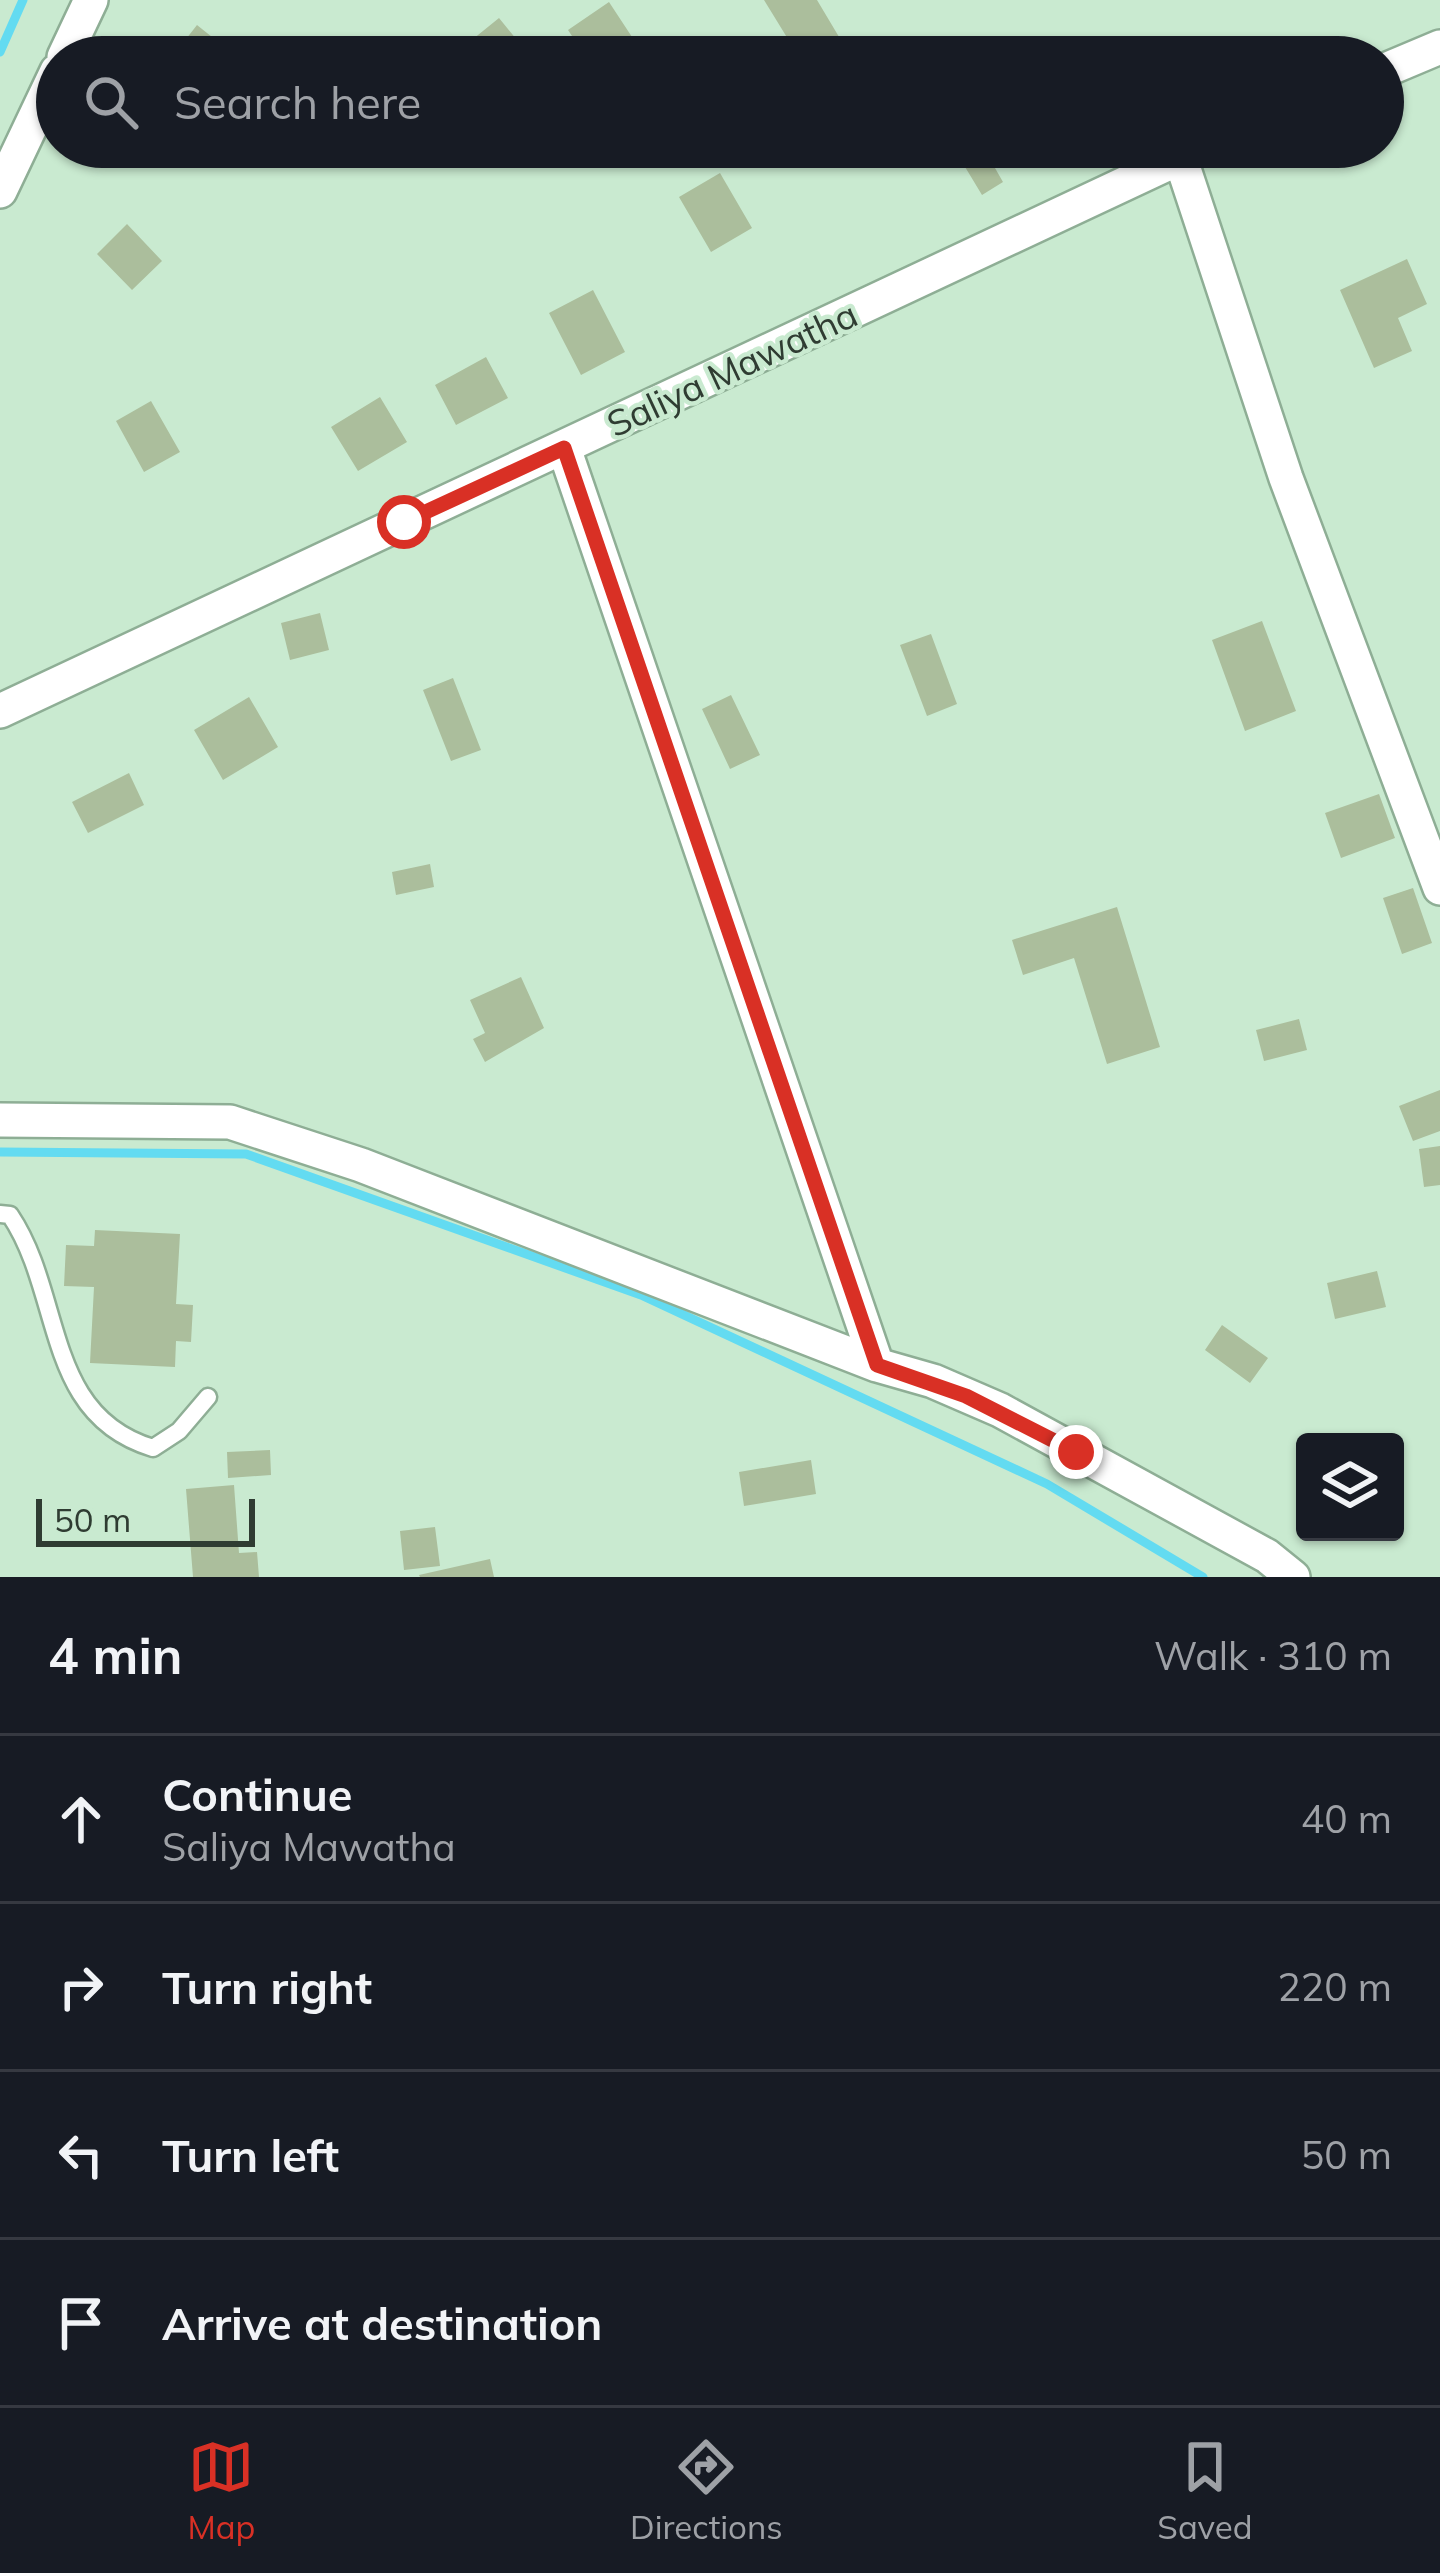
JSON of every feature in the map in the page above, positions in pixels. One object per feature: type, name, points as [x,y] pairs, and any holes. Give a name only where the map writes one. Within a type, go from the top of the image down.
[{"type":"street","points":[[74,36],[91,0]]},
{"type":"street","points":[[1404,62],[1440,47]]},
{"type":"street","points":[[0,191],[36,115]]},
{"type":"street","name":"Saliya Mawatha","points":[[0,711],[1157,168]]},
{"type":"street","points":[[1196,168],[1286,478],[1440,888]]},
{"type":"street","points":[[564,448],[877,1365]]},
{"type":"street","points":[[0,1120],[230,1122],[361,1165],[1000,1411],[1267,1556],[1293,1577]]},
{"type":"lane","points":[[0,1214],[10,1215],[26,1239],[64,1361],[85,1405],[120,1438],[153,1448],[179,1431],[208,1397]]},
{"type":"building","points":[[764,0],[817,0],[838,36],[786,36]]},
{"type":"building","points":[[609,2],[631,36],[572,36],[568,30]]},
{"type":"building","points":[[499,18],[514,36],[477,36]]},
{"type":"building","points":[[197,25],[211,36],[188,36]]},
{"type":"building","points":[[966,168],[995,168],[1003,182],[982,195]]},
{"type":"building","points":[[720,173],[752,228],[711,252],[679,197]]},
{"type":"building","points":[[127,224],[162,261],[132,290],[97,254]]},
{"type":"building","points":[[1407,259],[1427,304],[1398,318],[1412,351],[1374,368],[1340,290]]},
{"type":"building","points":[[593,290],[625,352],[581,375],[549,313]]},
{"type":"building","points":[[486,357],[508,398],[456,425],[435,385]]},
{"type":"building","points":[[380,397],[407,442],[358,471],[331,427]]},
{"type":"building","points":[[151,401],[180,452],[144,472],[116,421]]},
{"type":"building","points":[[320,613],[329,650],[290,660],[281,623]]},
{"type":"building","points":[[1262,621],[1296,711],[1245,731],[1212,640]]},
{"type":"building","points":[[931,634],[957,704],[927,716],[900,645]]},
{"type":"building","points":[[453,678],[481,750],[451,761],[423,690]]},
{"type":"building","points":[[731,695],[760,755],[730,769],[702,709]]},
{"type":"building","points":[[249,697],[278,747],[223,780],[194,730]]},
{"type":"building","points":[[129,773],[144,805],[88,833],[72,802]]},
{"type":"building","points":[[1379,794],[1395,838],[1341,858],[1325,813]]},
{"type":"building","points":[[430,864],[434,887],[396,895],[392,872]]},
{"type":"building","points":[[1413,888],[1432,943],[1402,954],[1383,898]]},
{"type":"building","points":[[1117,907],[1160,1047],[1107,1064],[1074,958],[1023,975],[1012,940]]},
{"type":"building","points":[[521,977],[544,1028],[485,1062],[473,1039],[485,1033],[470,1000]]},
{"type":"building","points":[[1299,1019],[1307,1050],[1264,1061],[1256,1030]]},
{"type":"building","points":[[1440,1090],[1440,1131],[1413,1141],[1399,1106]]},
{"type":"building","points":[[1440,1146],[1440,1185],[1424,1187],[1419,1149]]},
{"type":"building","points":[[95,1230],[180,1234],[176,1304],[193,1305],[191,1342],[176,1341],[175,1367],[90,1363],[94,1287],[64,1286],[66,1245],[94,1246]]},
{"type":"building","points":[[1377,1271],[1386,1307],[1335,1319],[1327,1283]]},
{"type":"building","points":[[1222,1325],[1268,1358],[1250,1383],[1205,1350]]},
{"type":"building","points":[[270,1450],[271,1475],[228,1478],[227,1452]]},
{"type":"building","points":[[811,1460],[816,1494],[744,1506],[739,1472]]},
{"type":"building","points":[[234,1485],[239,1553],[257,1552],[259,1577],[193,1577],[186,1489]]},
{"type":"building","points":[[435,1527],[440,1566],[404,1570],[400,1531]]},
{"type":"building","points":[[490,1559],[494,1577],[419,1575]]},
{"type":"waterway","points":[[0,52],[23,0]]},
{"type":"waterway","points":[[0,1152],[246,1154],[641,1295],[1047,1484],[1203,1577]]},
{"type":"route","points":[[404,522],[564,448],[877,1365],[932,1381],[1076,1452]]}]
